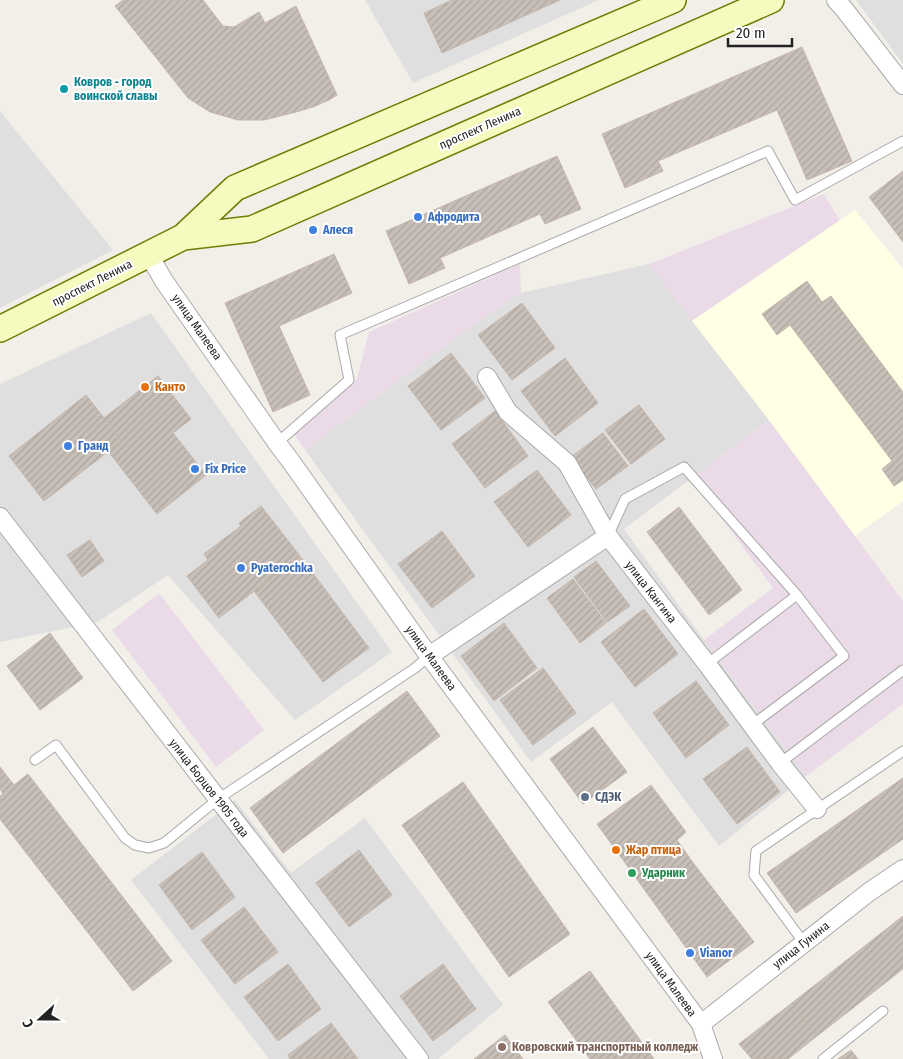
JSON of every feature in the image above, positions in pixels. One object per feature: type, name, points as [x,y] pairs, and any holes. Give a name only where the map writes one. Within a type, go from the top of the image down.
[{"type":"main road","name":"проспект Ленина","points":[[0,329],[183,237],[235,188],[673,0]]},
{"type":"main road","name":"проспект Ленина","points":[[183,237],[252,229],[771,0]]},
{"type":"street","points":[[836,0],[903,86]]},
{"type":"street","name":"улица Малеева","points":[[148,255],[164,281],[277,443],[429,656],[701,1024],[713,1059]]},
{"type":"street","name":"улица Кангина","points":[[487,376],[508,412],[567,463],[608,536],[817,809]]},
{"type":"street","name":"улица Борцов 1905 года","points":[[0,517],[419,1059]]},
{"type":"street","points":[[429,656],[608,536]]},
{"type":"street","name":"улица Гунина","points":[[701,1024],[869,892],[903,869]]},
{"type":"lane","points":[[277,443],[349,380],[340,335],[768,151],[795,200],[903,141]]},
{"type":"lane","points":[[608,536],[624,498],[684,467],[797,595],[844,656],[752,725]]},
{"type":"lane","points":[[707,664],[797,595]]},
{"type":"lane","points":[[34,760],[56,745],[125,838],[135,846],[149,848],[164,843],[218,799],[415,668],[429,656]]},
{"type":"lane","points":[[780,763],[903,670]]},
{"type":"lane","points":[[804,943],[754,875],[756,851],[903,750]]},
{"type":"lane","points":[[823,1059],[883,1011]]},
{"type":"shaded area","points":[[365,0],[599,0],[413,83]]},
{"type":"shaded area","points":[[856,0],[903,0],[903,64]]},
{"type":"shaded area","points":[[0,111],[113,250],[0,308]]},
{"type":"shaded area","points":[[824,194],[840,221],[692,321],[649,264]]},
{"type":"shaded area","points":[[855,210],[903,269],[903,501],[855,536],[769,420],[692,321]]},
{"type":"shaded area","points":[[520,264],[521,293],[465,331],[305,450],[294,434],[357,379],[369,332]]},
{"type":"shaded area","points":[[649,264],[769,420],[624,529],[806,776],[719,846],[612,702],[531,762],[305,450],[465,331],[521,293]]},
{"type":"shaded area","points":[[151,313],[392,652],[295,720],[168,575],[98,622],[0,642],[0,384]]},
{"type":"shaded area","points":[[769,420],[903,601],[903,704],[806,776],[704,640],[773,588],[692,478]]},
{"type":"shaded area","points":[[159,593],[264,730],[216,767],[112,630]]},
{"type":"shaded area","points":[[235,800],[291,873],[365,818],[503,1005],[438,1059],[269,1059],[131,880]]},
{"type":"building","points":[[123,0],[203,0],[223,26],[234,27],[259,12],[265,23],[296,6],[337,95],[313,107],[264,120],[238,120],[210,112],[188,98],[115,6]]},
{"type":"building","points":[[452,0],[560,0],[442,53],[424,13]]},
{"type":"building","points":[[802,47],[852,161],[807,180],[777,110],[658,161],[663,171],[625,188],[602,134]]},
{"type":"building","points":[[557,156],[581,209],[545,224],[540,214],[440,258],[445,268],[409,284],[386,231]]},
{"type":"building","points":[[903,171],[903,242],[869,197]]},
{"type":"building","points":[[334,254],[352,293],[279,326],[310,395],[273,412],[225,303]]},
{"type":"building","points":[[807,281],[822,302],[831,296],[903,392],[903,480],[894,486],[882,469],[892,461],[790,325],[777,335],[762,314]]},
{"type":"building","points":[[522,303],[555,348],[512,380],[478,335]]},
{"type":"building","points":[[451,353],[485,398],[441,430],[408,386]]},
{"type":"building","points":[[565,358],[598,403],[555,436],[521,391]]},
{"type":"building","points":[[158,376],[191,419],[173,433],[206,475],[157,514],[108,451],[122,441],[104,418]]},
{"type":"building","name":"Гранд","points":[[86,395],[122,441],[44,501],[9,456]]},
{"type":"building","points":[[639,405],[665,439],[631,464],[605,430]]},
{"type":"building","points":[[495,411],[528,456],[485,488],[452,444]]},
{"type":"building","points":[[603,433],[628,466],[596,489],[571,457]]},
{"type":"building","points":[[537,470],[571,515],[528,547],[494,502]]},
{"type":"building","name":"Pyaterochka","points":[[261,506],[300,556],[219,618],[187,576],[208,560],[204,554],[241,526],[239,523]]},
{"type":"building","points":[[679,507],[742,590],[709,615],[647,532]]},
{"type":"building","points":[[442,531],[475,576],[432,608],[398,564]]},
{"type":"building","points":[[90,540],[104,561],[82,577],[67,555]]},
{"type":"building","points":[[300,556],[369,648],[323,682],[254,591]]},
{"type":"building","points":[[596,561],[630,606],[607,622],[574,577]]},
{"type":"building","points":[[573,579],[606,623],[580,643],[547,598]]},
{"type":"building","points":[[644,609],[678,654],[635,687],[601,642]]},
{"type":"building","points":[[504,623],[537,668],[494,701],[461,656]]},
{"type":"building","points":[[50,633],[83,678],[40,710],[7,666]]},
{"type":"building","points":[[543,668],[576,713],[533,745],[500,700]]},
{"type":"building","points":[[696,681],[729,725],[686,758],[653,713]]},
{"type":"building","points":[[407,691],[440,736],[283,853],[250,808]]},
{"type":"building","points":[[593,727],[627,772],[583,804],[550,759]]},
{"type":"building","points":[[747,747],[780,792],[737,824],[703,779]]},
{"type":"building","points":[[0,767],[14,785],[28,774],[172,961],[133,991],[0,819],[0,796],[3,794],[0,789]]},
{"type":"building","points":[[903,778],[903,839],[796,913],[767,873]]},
{"type":"building","points":[[463,782],[570,934],[509,977],[402,825]]},
{"type":"building","points":[[651,785],[686,832],[677,840],[694,864],[649,896],[597,824]]},
{"type":"building","points":[[359,850],[392,895],[349,927],[316,883]]},
{"type":"building","points":[[202,852],[235,897],[192,930],[159,885]]},
{"type":"building","points":[[694,864],[754,942],[707,977],[649,896]]},
{"type":"building","points":[[244,907],[278,952],[235,984],[201,940]]},
{"type":"building","points":[[903,916],[903,969],[817,1036],[792,1003]]},
{"type":"building","points":[[288,964],[321,1009],[278,1041],[244,997]]},
{"type":"building","points":[[443,964],[476,1009],[433,1041],[400,996]]},
{"type":"building","points":[[590,971],[654,1059],[590,1059],[548,1002]]},
{"type":"building","points":[[792,1003],[817,1036],[788,1059],[752,1059],[739,1044]]},
{"type":"building","points":[[331,1023],[358,1059],[290,1059],[288,1055]]},
{"type":"building","name":"Ковровский транспортный колледж","points":[[505,1035],[523,1059],[474,1059]]},
{"type":"building","points":[[851,1050],[858,1059],[838,1059]]},
{"type":"place","name":"Ковров - город воинской славы","points":[[64,89]]},
{"type":"place","name":"Афродита","points":[[418,217]]},
{"type":"place","name":"Алеся","points":[[313,230]]},
{"type":"place","name":"Канто","points":[[145,387]]},
{"type":"place","name":"Гранд","points":[[68,446]]},
{"type":"place","name":"Fix Price","points":[[195,469]]},
{"type":"place","name":"Pyaterochka","points":[[241,568]]},
{"type":"place","name":"СДЭК","points":[[585,797]]},
{"type":"place","name":"Жар птица","points":[[616,850]]},
{"type":"place","name":"Ударник","points":[[632,873]]},
{"type":"place","name":"Vianor","points":[[690,953]]},
{"type":"place","name":"Ковровский транспортный колледж","points":[[502,1047]]}]
